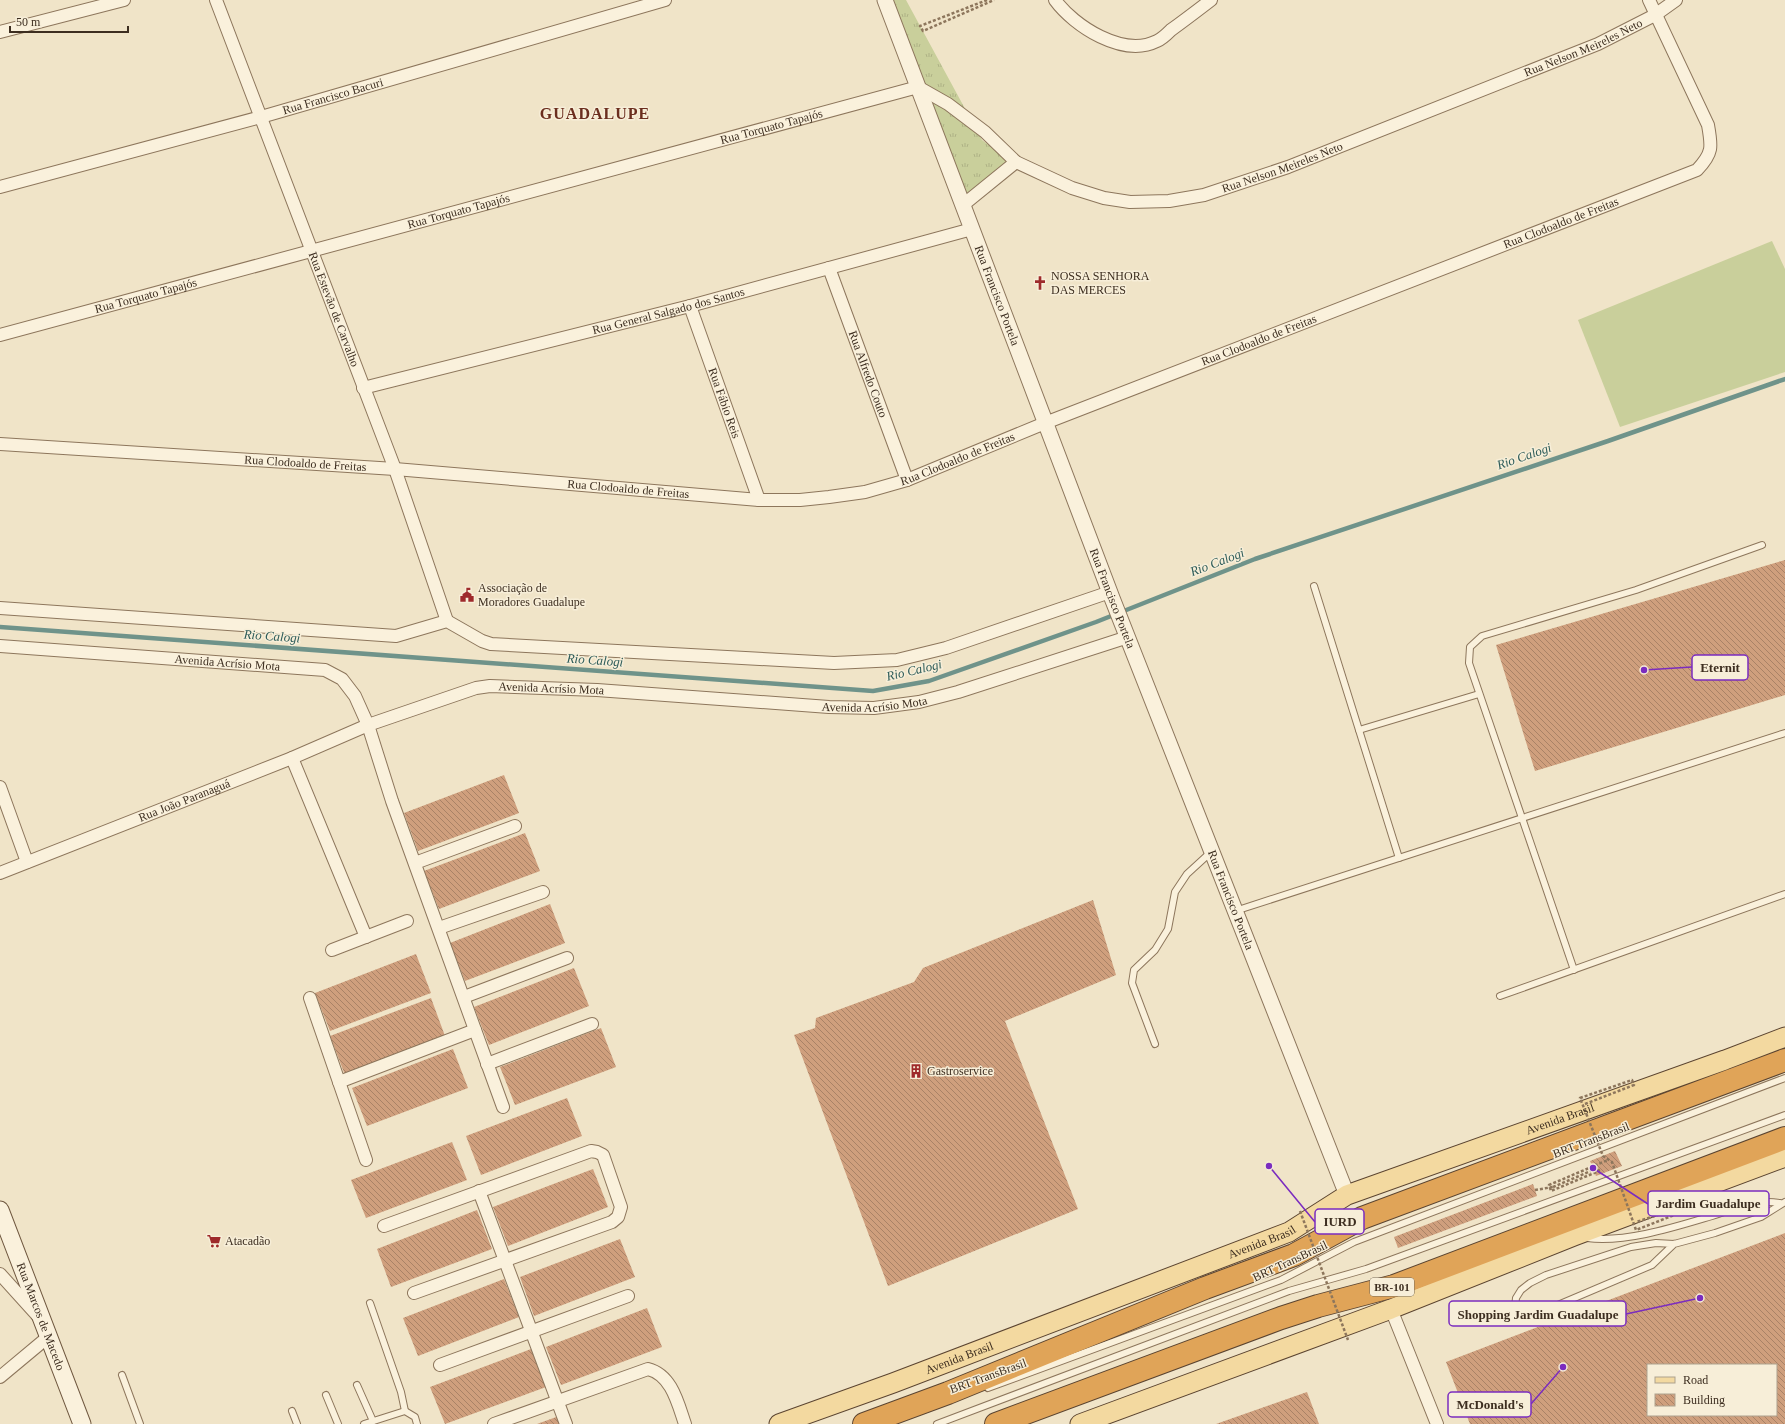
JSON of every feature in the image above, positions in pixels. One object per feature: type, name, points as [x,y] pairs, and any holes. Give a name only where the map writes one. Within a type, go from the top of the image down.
[{"type":"highway","name":"Avenida Brasil","points":[[864,1424],[948,1393],[1205,1288],[1294,1255],[1362,1218],[1785,1060]]},
{"type":"highway","name":"BR-101","points":[[996,1424],[1281,1318],[1318,1306],[1394,1286],[1785,1138]]},
{"type":"main road","name":"Avenida Brasil","points":[[779,1424],[893,1383],[1289,1232],[1347,1194],[1725,1060],[1785,1037]]},
{"type":"main road","points":[[1080,1424],[1391,1309],[1574,1236],[1785,1157]]},
{"type":"main road","name":"Rua Marcos de Macedo","points":[[0,1210],[40,1318],[82,1424]]},
{"type":"street","points":[[0,32],[124,0]]},
{"type":"street","name":"Rua Estevão de Carvalho","points":[[216,0],[395,469],[446,621]]},
{"type":"street","name":"Rua Francisco Bacuri","points":[[0,187],[261,117],[664,0]]},
{"type":"street","name":"Rua Francisco Portela","points":[[885,0],[1111,595],[1347,1194]]},
{"type":"street","points":[[1055,0],[1063,12],[1082,27],[1108,40],[1136,45],[1156,42],[1211,0]]},
{"type":"street","name":"Rua Clodoaldo de Freitas","points":[[0,444],[395,469],[759,500],[829,498],[865,492],[906,480],[1045,423],[1697,170],[1708,159],[1711,142],[1708,125],[1649,0]]},
{"type":"street","name":"Rua Nelson Meireles Neto","points":[[918,87],[948,104],[985,132],[1016,162],[1072,188],[1104,198],[1130,202],[1169,201],[1204,195],[1288,167],[1605,40],[1655,15],[1676,0]]},
{"type":"street","name":"Rua Torquato Tapajós","points":[[0,335],[918,87]]},
{"type":"street","points":[[963,205],[1016,162]]},
{"type":"street","name":"Rua General Salgado dos Santos","points":[[363,388],[690,306],[972,229]]},
{"type":"street","name":"Rua Alfredo Couto","points":[[829,268],[906,480]]},
{"type":"street","name":"Rua Fábio Reis","points":[[690,306],[759,500]]},
{"type":"street","points":[[0,608],[396,636],[446,621],[482,641],[491,644],[834,662],[897,660],[946,648],[1111,595]]},
{"type":"street","name":"Avenida Acrísio Mota","points":[[0,646],[103,652],[325,670],[342,679],[355,696],[368,725],[476,688],[490,686],[597,690],[829,707],[874,708],[919,702],[958,692],[1127,633]]},
{"type":"street","points":[[368,725],[392,801],[464,997],[502,1107]]},
{"type":"street","name":"Rua João Paranaguá","points":[[0,873],[292,758],[368,725]]},
{"type":"street","points":[[292,758],[366,937]]},
{"type":"street","points":[[0,787],[27,862]]},
{"type":"street","points":[[415,863],[515,826]]},
{"type":"street","points":[[439,928],[543,892]]},
{"type":"street","points":[[332,950],[407,921]]},
{"type":"street","points":[[464,997],[567,958]]},
{"type":"street","points":[[310,998],[366,1160]]},
{"type":"street","points":[[487,1064],[592,1024]]},
{"type":"street","points":[[339,1082],[475,1030]]},
{"type":"street","points":[[384,1226],[591,1151],[603,1155],[621,1207],[618,1217],[612,1222],[505,1262],[414,1293]]},
{"type":"street","points":[[479,1191],[566,1424]]},
{"type":"street","points":[[0,1274],[40,1318]]},
{"type":"street","points":[[440,1365],[628,1296]]},
{"type":"street","points":[[1391,1309],[1437,1424]]},
{"type":"street","points":[[0,1377],[48,1337]]},
{"type":"street","points":[[494,1424],[556,1400],[648,1369],[657,1371],[668,1383],[685,1424]]},
{"type":"lane","points":[[1574,970],[1468,663],[1470,647],[1482,636],[1636,590],[1762,545]]},
{"type":"lane","points":[[1314,586],[1398,858]]},
{"type":"lane","points":[[1359,730],[1479,694]]},
{"type":"lane","points":[[1235,911],[1785,733]]},
{"type":"lane","points":[[1155,1044],[1132,983],[1134,970],[1155,950],[1168,929],[1175,892],[1187,874],[1212,851]]},
{"type":"lane","points":[[1500,996],[1785,894]]},
{"type":"lane","name":"BRT TransBrasil","points":[[981,1391],[1281,1280],[1354,1242],[1785,1078]]},
{"type":"lane","name":"BRT TransBrasil","points":[[937,1424],[1290,1291],[1366,1269],[1785,1115]]},
{"type":"lane","points":[[1574,1236],[1610,1240],[1639,1236],[1710,1216],[1752,1202],[1767,1201],[1782,1203]]},
{"type":"lane","points":[[1674,1244],[1652,1265],[1539,1313],[1526,1316],[1517,1313],[1515,1307],[1516,1298],[1521,1290],[1530,1283],[1546,1275],[1631,1247],[1656,1243],[1674,1244],[1715,1234],[1761,1217],[1782,1203]]},
{"type":"lane","points":[[370,1302],[401,1392],[405,1411],[415,1417],[417,1424]]},
{"type":"lane","points":[[122,1375],[140,1424]]},
{"type":"lane","points":[[357,1385],[373,1421]]},
{"type":"lane","points":[[326,1395],[338,1424]]},
{"type":"lane","points":[[292,1411],[297,1424]]},
{"type":"lane","points":[[364,1424],[405,1411]]},
{"type":"path","points":[[987,0],[920,26],[923,31],[994,0]]},
{"type":"path","points":[[1585,1104],[1634,1085],[1632,1080],[1580,1098],[1603,1156],[1612,1162],[1636,1230],[1687,1210],[1686,1206],[1636,1222]]},
{"type":"path","points":[[1535,1190],[1553,1187],[1598,1168],[1600,1171],[1551,1190],[1549,1185],[1609,1160]]},
{"type":"path","points":[[1300,1211],[1348,1340]]},
{"type":"green space","points":[[886,0],[906,0],[982,140],[1012,162],[967,194],[920,87]]},
{"type":"green space","points":[[1772,241],[1785,269],[1785,372],[1620,427],[1578,320]]},
{"type":"building","points":[[1785,560],[1785,695],[1535,771],[1496,645]]},
{"type":"building","points":[[504,775],[519,813],[418,851],[404,813]]},
{"type":"building","points":[[525,833],[540,871],[439,909],[424,871]]},
{"type":"building","name":"Gastroservice","points":[[1093,900],[1116,975],[1005,1021],[1078,1209],[888,1286],[794,1035],[815,1028],[816,1018],[914,982],[923,968]]},
{"type":"building","points":[[550,904],[565,943],[465,981],[450,943]]},
{"type":"building","points":[[416,954],[431,993],[330,1031],[315,993]]},
{"type":"building","points":[[574,968],[589,1006],[489,1045],[474,1007]]},
{"type":"building","points":[[431,998],[445,1036],[345,1075],[330,1036]]},
{"type":"building","points":[[601,1028],[616,1067],[515,1105],[500,1067]]},
{"type":"building","points":[[453,1049],[468,1088],[367,1126],[352,1088]]},
{"type":"building","points":[[567,1098],[582,1136],[481,1175],[466,1136]]},
{"type":"building","points":[[452,1142],[467,1180],[366,1218],[351,1180]]},
{"type":"building","points":[[1615,1151],[1622,1166],[1596,1176],[1590,1161]]},
{"type":"building","points":[[593,1169],[608,1207],[508,1246],[493,1207]]},
{"type":"building","points":[[1533,1184],[1537,1196],[1398,1248],[1394,1237]]},
{"type":"building","points":[[477,1210],[492,1249],[391,1287],[377,1249]]},
{"type":"building","points":[[1785,1233],[1785,1424],[1470,1424],[1446,1362]]},
{"type":"building","points":[[620,1239],[635,1277],[534,1316],[520,1277]]},
{"type":"building","points":[[504,1279],[519,1317],[418,1356],[403,1318]]},
{"type":"building","points":[[647,1308],[662,1347],[561,1385],[546,1347]]},
{"type":"building","points":[[531,1349],[546,1387],[445,1424],[430,1387]]},
{"type":"building","points":[[1307,1392],[1319,1424],[1216,1424]]},
{"type":"building","points":[[559,1416],[562,1424],[537,1424]]},
{"type":"waterway","name":"Rio Calogi","points":[[0,627],[873,691],[929,681],[1096,622],[1255,559],[1608,441],[1785,379]]},
{"type":"place","name":"NOSSA SENHORA DAS MERCES","points":[[1040,283]]},
{"type":"place","name":"Associação de Moradores Guadalupe","points":[[467,595]]},
{"type":"place","name":"Eternit","points":[[1644,670]]},
{"type":"place","name":"Gastroservice","points":[[916,1071]]},
{"type":"place","name":"IURD","points":[[1269,1166]]},
{"type":"place","name":"Jardim Guadalupe","points":[[1593,1168]]},
{"type":"place","name":"Atacadão","points":[[214,1241]]},
{"type":"place","name":"Shopping Jardim Guadalupe","points":[[1700,1298]]},
{"type":"place","name":"McDonald's","points":[[1563,1367]]},
{"type":"district","name":"GUADALUPE","points":[[595,113]]}]
